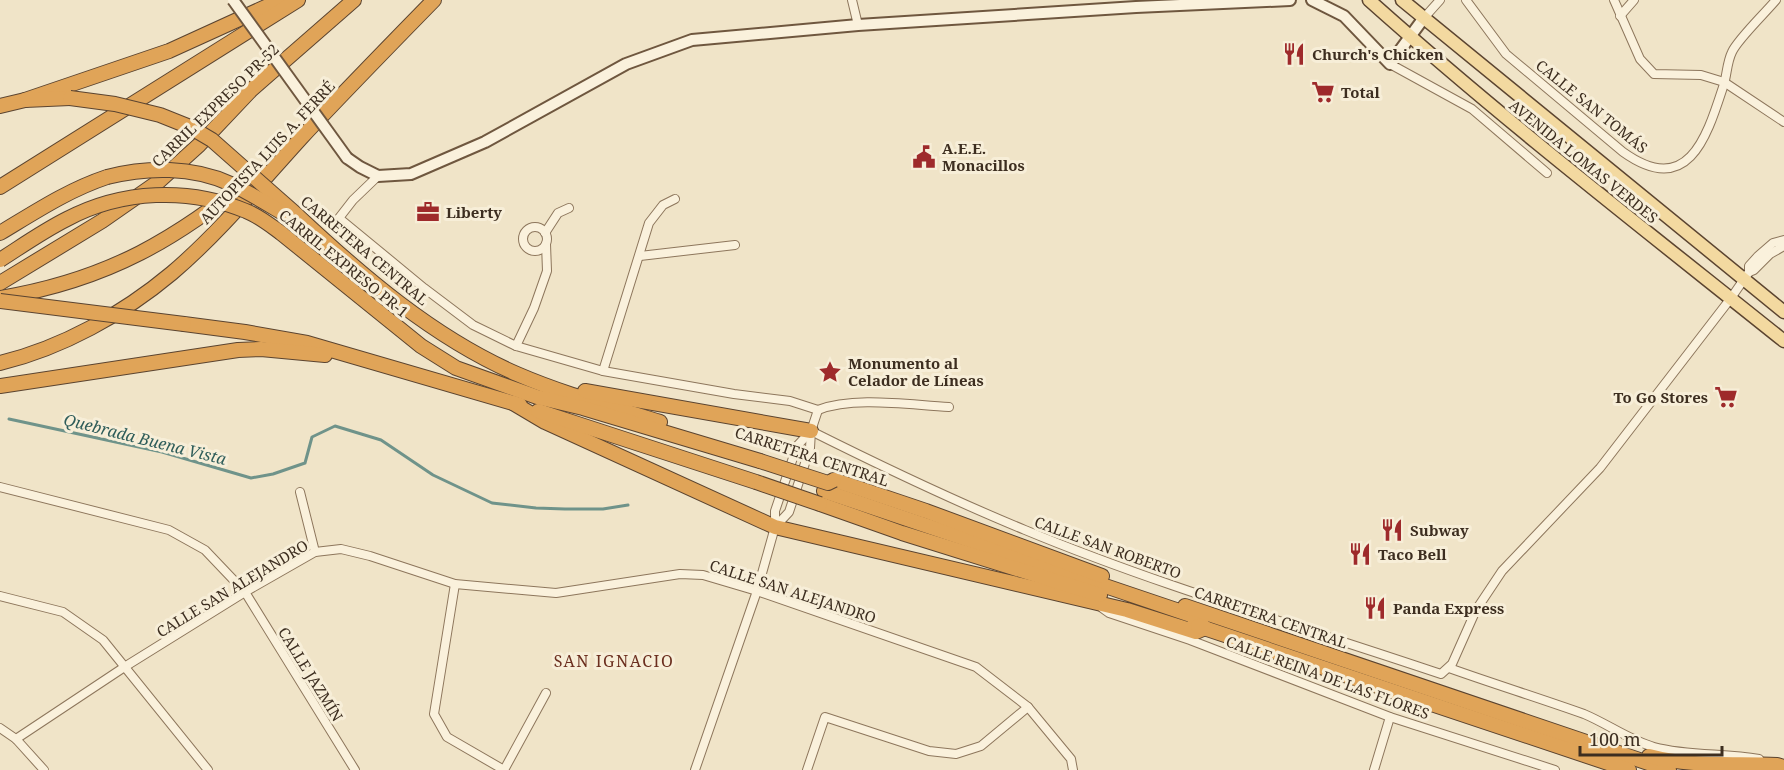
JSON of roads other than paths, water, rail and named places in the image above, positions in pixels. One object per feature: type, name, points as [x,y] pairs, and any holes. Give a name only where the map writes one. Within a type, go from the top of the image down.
[{"type":"highway","points":[[25,100],[169,51],[281,0]]},
{"type":"highway","points":[[0,188],[298,0]]},
{"type":"highway","name":"CARRIL EXPRESO PR-52","points":[[0,283],[102,221],[158,182],[199,145],[251,90],[354,0]]},
{"type":"highway","name":"AUTOPISTA LUIS A. FERRÉ","points":[[0,363],[61,342],[114,314],[173,272],[212,235],[434,0]]},
{"type":"highway","name":"CARRETERA CENTRAL","points":[[0,106],[25,100],[69,98],[114,104],[149,112],[189,127],[212,140],[292,215],[394,299],[463,346],[537,382],[826,491],[913,536],[1205,628],[1629,770]]},
{"type":"highway","points":[[0,299],[64,284],[137,256],[197,219],[306,133]]},
{"type":"highway","points":[[0,233],[87,183],[143,171],[198,173],[232,184],[292,215]]},
{"type":"highway","name":"CARRIL EXPRESO PR-1","points":[[0,260],[69,217],[117,201],[156,195],[201,197],[230,205],[256,216],[282,233],[439,358],[471,374],[759,467]]},
{"type":"highway","name":"CARRETERA CENTRAL","points":[[0,299],[245,332],[307,343],[513,403],[759,467],[826,491],[926,512],[1138,590],[1669,770]]},
{"type":"highway","points":[[0,386],[237,350],[261,349],[354,358]]},
{"type":"highway","points":[[537,382],[811,431]]},
{"type":"highway","points":[[513,403],[545,423],[775,527],[1127,610],[1196,632],[1205,628]]},
{"type":"highway","points":[[1614,752],[1630,751],[1677,761],[1781,766]]},
{"type":"main road","name":"AVENIDA LOMAS VERDES","points":[[1369,0],[1615,207],[1784,341]]},
{"type":"main road","name":"AVENIDA LOMAS VERDES","points":[[1401,0],[1747,276],[1784,312]]},
{"type":"street","points":[[233,0],[347,158],[378,176],[411,174],[484,142],[626,64],[692,40],[858,25],[1136,7],[1290,0]]},
{"type":"street","points":[[852,0],[858,25]]},
{"type":"street","points":[[1312,0],[1344,16],[1390,64],[1472,108],[1547,173]]},
{"type":"street","points":[[1390,64],[1409,36],[1440,0]]},
{"type":"street","name":"CALLE SAN TOMÁS","points":[[1466,0],[1506,54],[1623,152],[1652,168],[1668,168],[1679,164],[1689,159],[1699,148],[1724,82],[1732,52],[1776,0]]},
{"type":"street","points":[[1614,0],[1640,59],[1654,74],[1701,75],[1724,82],[1784,122]]},
{"type":"street","points":[[1620,16],[1635,0]]},
{"type":"street","points":[[378,176],[353,200],[339,218],[473,325],[516,346],[603,371],[734,394],[790,401],[818,410],[834,404],[852,403],[949,406]]},
{"type":"street","points":[[603,371],[650,223],[663,205],[675,199]]},
{"type":"street","points":[[516,346],[534,308],[547,271],[545,233],[558,213],[569,208]]},
{"type":"street","points":[[545,233],[539,228],[531,228],[525,232],[523,240],[526,247],[533,251],[541,249],[546,243]]},
{"type":"street","points":[[1747,276],[1749,266],[1767,247],[1784,240]]},
{"type":"street","points":[[639,256],[735,244]]},
{"type":"street","points":[[1781,766],[1768,761],[1734,755],[1682,752],[1648,745],[1632,740],[1585,715],[1449,668],[1476,610],[1502,571],[1606,461],[1747,276],[1770,254],[1784,246]]},
{"type":"street","points":[[775,527],[789,512],[810,448],[811,431],[818,410]]},
{"type":"street","points":[[695,770],[757,591],[775,527],[775,510],[797,446],[811,431]]},
{"type":"street","name":"CALLE SAN ROBERTO","points":[[811,431],[926,487],[1024,530],[1143,576],[1441,674],[1449,668]]},
{"type":"street","name":"CALLE JAZMÍN","points":[[0,487],[169,530],[205,550],[245,592],[355,770]]},
{"type":"street","points":[[300,492],[315,552]]},
{"type":"street","name":"CALLE SAN ALEJANDRO","points":[[16,739],[126,666],[245,592],[315,552],[341,549],[370,556],[454,584],[556,593],[680,574],[703,575],[757,591],[976,667],[1028,707],[1071,759],[1073,770]]},
{"type":"street","points":[[454,584],[434,714],[447,736],[504,770],[546,693]]},
{"type":"street","points":[[0,596],[63,612],[103,640],[208,770]]},
{"type":"street","name":"CALLE REINA DE LAS FLORES","points":[[1094,602],[1109,613],[1190,640],[1390,717],[1555,770]]},
{"type":"street","points":[[807,770],[825,717],[929,750],[956,754],[981,746],[1028,707]]},
{"type":"street","points":[[1374,770],[1390,717]]},
{"type":"street","points":[[0,728],[16,739],[44,770]]},
{"type":"waterway","name":"Quebrada Buena Vista","points":[[9,419],[162,452],[251,478],[273,474],[305,463],[312,437],[335,426],[381,440],[433,475],[492,503],[565,509],[603,509],[628,505]]},
{"type":"place","name":"Church's Chicken","points":[[1294,54]]},
{"type":"place","name":"Total","points":[[1323,92]]},
{"type":"place","name":"A.E.E. Monacillos","points":[[924,157]]},
{"type":"place","name":"Liberty","points":[[428,212]]},
{"type":"place","name":"Monumento al Celador de Líneas","points":[[830,372]]},
{"type":"place","name":"To Go Stores","points":[[1726,397]]},
{"type":"place","name":"Subway","points":[[1392,530]]},
{"type":"place","name":"Taco Bell","points":[[1360,554]]},
{"type":"place","name":"Panda Express","points":[[1375,608]]},
{"type":"district","name":"SAN IGNACIO","points":[[614,661]]}]
